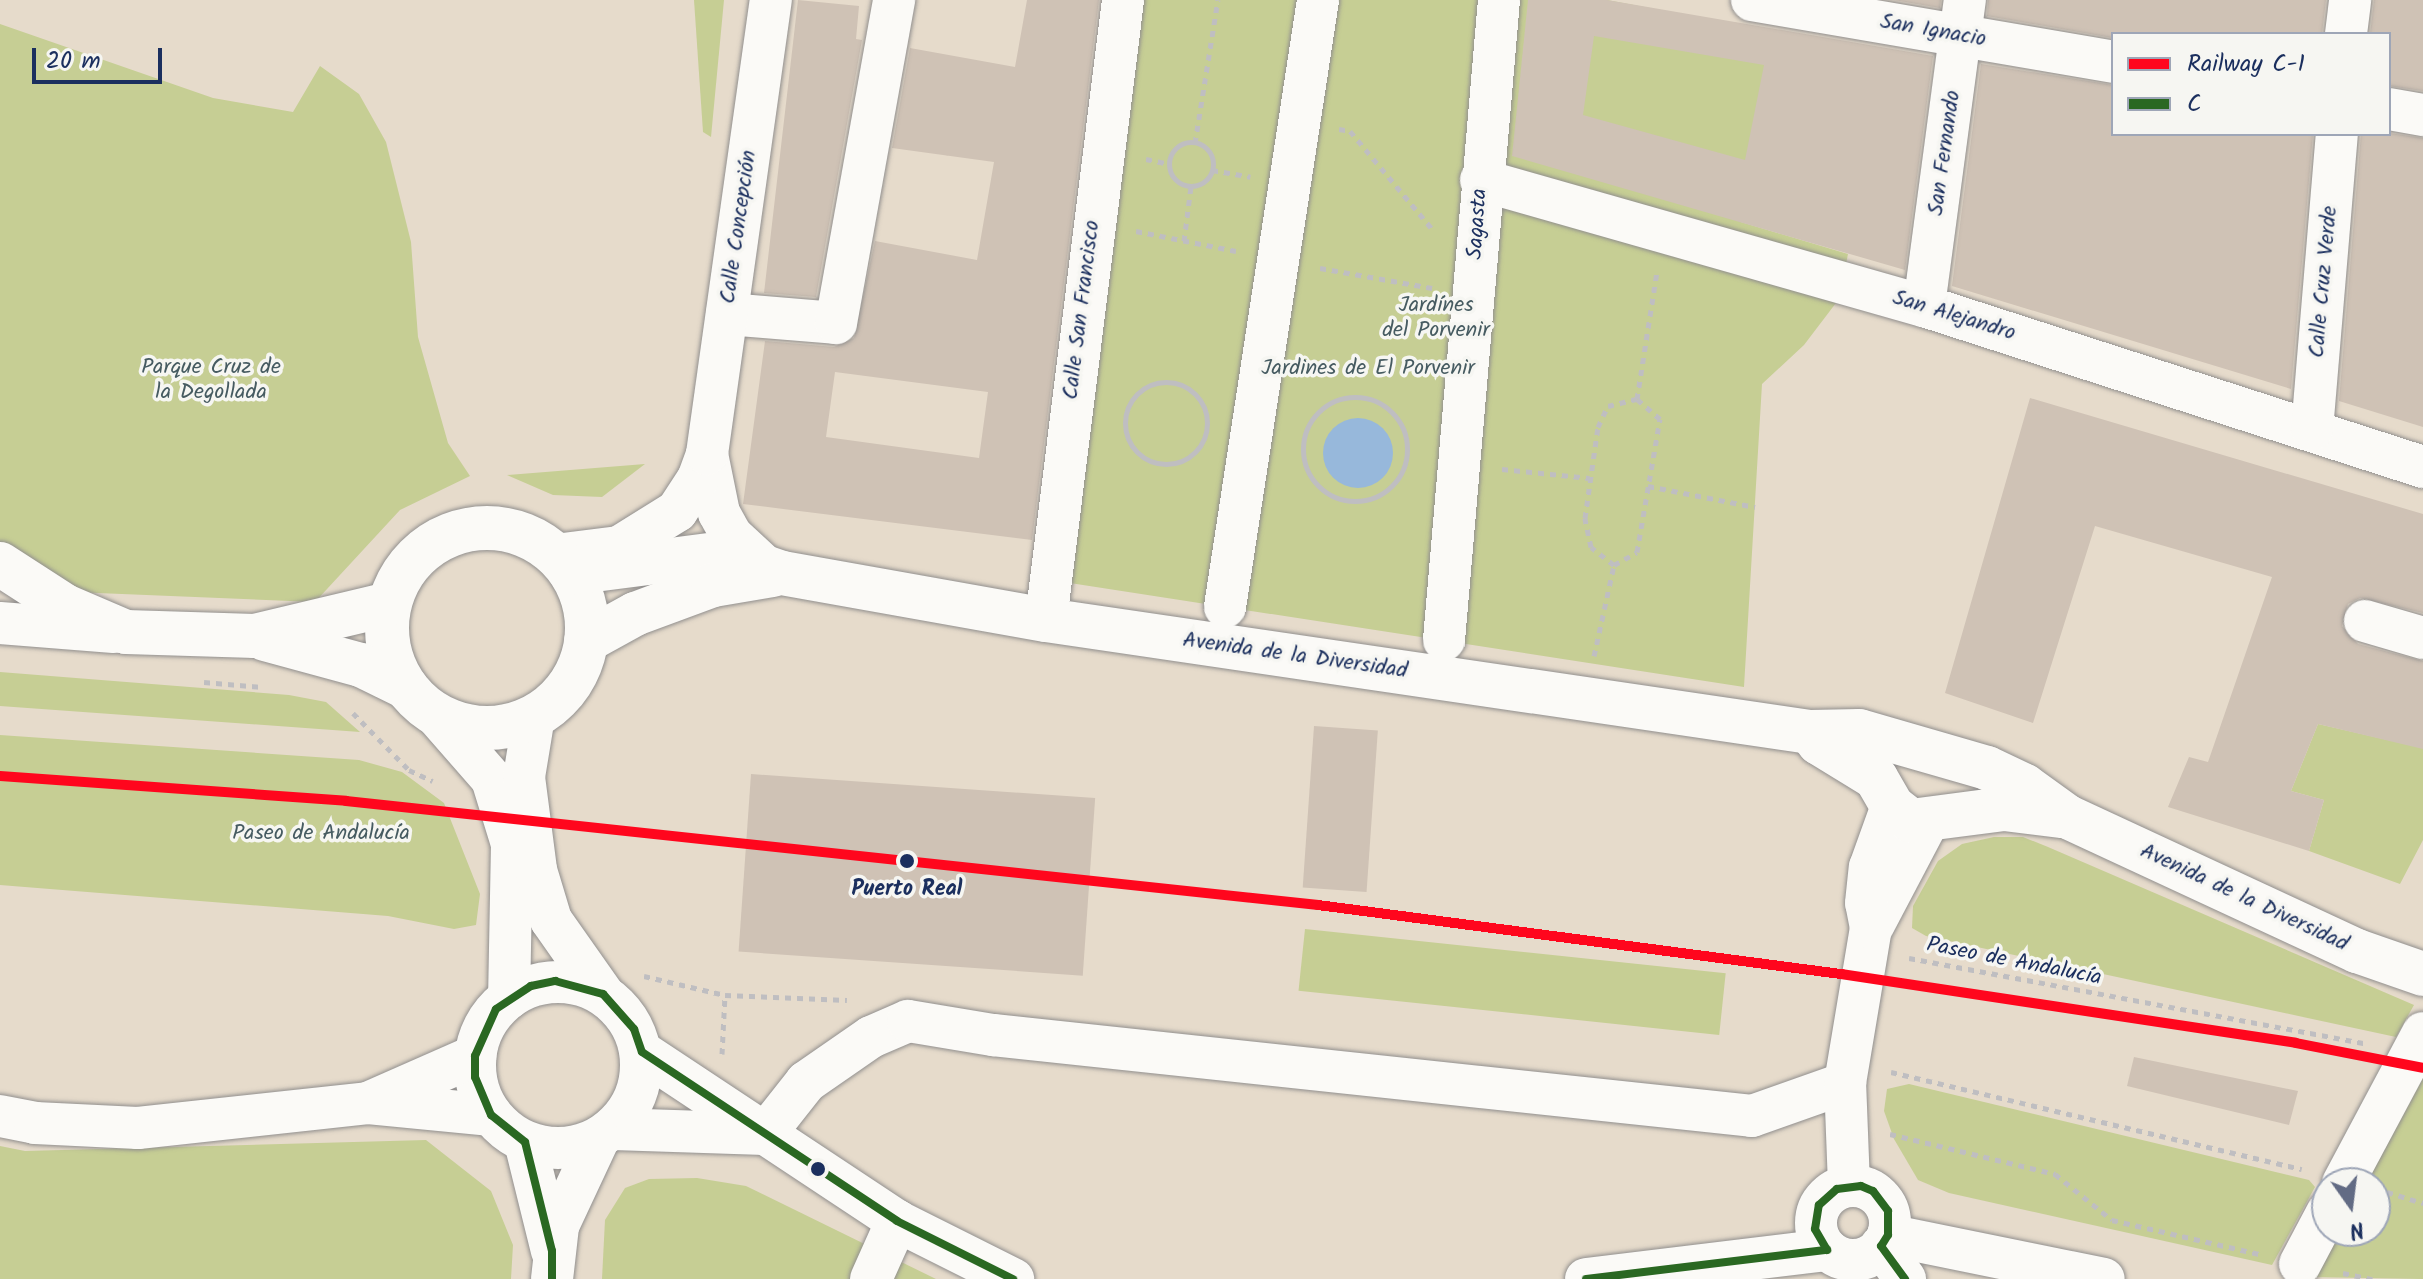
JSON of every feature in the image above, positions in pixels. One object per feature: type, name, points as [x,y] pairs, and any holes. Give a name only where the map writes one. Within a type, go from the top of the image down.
[{"type":"main road","points":[[0,564],[65,606],[126,632],[255,636],[361,665],[454,722],[495,728],[534,716],[570,685],[586,641],[586,613],[563,564],[519,533],[464,530],[416,557],[389,604],[388,648],[421,700]]},
{"type":"main road","name":"Avenida de la Diversidad","points":[[563,564],[724,553],[772,568],[1046,620],[1810,732],[1859,731],[2025,786],[2068,817],[2357,951],[2423,974]]},
{"type":"main road","name":"Avenida de la Diversidad","points":[[586,641],[635,614],[713,585],[772,568]]},
{"type":"main road","points":[[255,636],[389,604]]},
{"type":"main road","name":"Avenida de la Diversidad","points":[[1810,732],[1819,743],[1876,778],[1913,810],[2004,809],[2068,817]]},
{"type":"main road","points":[[1933,754],[1960,787],[1913,810],[1886,782],[1898,760],[1933,754]]},
{"type":"street","name":"Calle Concepción","points":[[563,564],[619,547],[662,523],[689,496],[707,454],[771,0]]},
{"type":"street","points":[[727,314],[836,323],[894,0]]},
{"type":"street","name":"Calle San Francisco","points":[[1046,620],[1123,0]]},
{"type":"street","points":[[1225,607],[1318,0]]},
{"type":"street","name":"Sagasta","points":[[1444,640],[1481,180],[1499,0]]},
{"type":"street","name":"San Ignacio","points":[[1752,0],[1963,18],[2111,61]]},
{"type":"street","points":[[2346,32],[2350,0]]},
{"type":"street","name":"San Fernando","points":[[1924,306],[1963,18]]},
{"type":"street","points":[[2391,109],[2423,115]]},
{"type":"street","name":"Calle Cruz Verde","points":[[2312,430],[2337,136]]},
{"type":"street","name":"San Alejandro","points":[[1481,180],[1924,306],[2423,467]]},
{"type":"street","name":"Calle Concepción","points":[[707,454],[719,513],[731,535],[772,568]]},
{"type":"street","points":[[2365,621],[2423,638]]},
{"type":"street","points":[[0,623],[126,632]]},
{"type":"street","points":[[421,700],[492,779],[512,844],[513,928],[509,998]]},
{"type":"street","points":[[534,716],[524,777],[536,870],[551,920],[603,994],[621,1009],[642,1052],[641,1080],[631,1107],[606,1134],[552,1265]]},
{"type":"street","points":[[1849,1185],[1845,1083],[1871,928],[1866,903],[1870,867],[1913,810]]},
{"type":"street","points":[[603,994],[555,981],[509,998],[486,1023],[475,1056],[475,1077],[491,1115],[525,1142],[575,1147],[606,1134],[765,1134]]},
{"type":"street","points":[[765,1134],[806,1082],[871,1037],[908,1021],[1009,1037],[1752,1116],[1845,1083]]},
{"type":"street","points":[[2359,1167],[2418,1043]]},
{"type":"street","points":[[642,1052],[897,1221],[1013,1279]]},
{"type":"street","points":[[368,1103],[475,1056]]},
{"type":"street","points":[[0,1116],[35,1123],[138,1128],[368,1103],[491,1115]]},
{"type":"street","points":[[525,1142],[552,1265]]},
{"type":"street","points":[[1839,1262],[1815,1229],[1819,1205],[1849,1185],[1873,1191],[1882,1200],[1890,1223],[1891,1253]]},
{"type":"street","points":[[871,1279],[897,1221]]},
{"type":"street","points":[[2300,1264],[2311,1247]]},
{"type":"street","points":[[1586,1279],[1839,1262],[1891,1253],[2005,1270],[2104,1279]]},
{"type":"path","points":[[1195,143],[1218,0]]},
{"type":"path","points":[[1350,131],[1438,236]]},
{"type":"path","points":[[1195,143],[1207,150],[1213,164],[1204,182],[1191,186],[1173,177],[1169,164],[1174,150],[1195,143]]},
{"type":"path","points":[[1184,241],[1191,186]]},
{"type":"path","points":[[1637,399],[1664,232]]},
{"type":"path","points":[[1166,381],[1192,390],[1207,414],[1203,441],[1185,460],[1159,464],[1146,460],[1124,427],[1131,400],[1140,390],[1166,381]]},
{"type":"path","points":[[1350,397],[1366,398],[1395,415],[1403,429],[1405,462],[1386,490],[1352,501],[1320,487],[1303,456],[1304,438],[1320,410],[1350,397]]},
{"type":"path","points":[[1614,565],[1591,547],[1585,518],[1590,478],[1598,427],[1608,406],[1637,399]]},
{"type":"path","points":[[1592,664],[1614,565],[1637,552],[1660,419],[1637,399]]},
{"type":"path","points":[[1459,464],[1590,478]]},
{"type":"path","points":[[1648,486],[1755,507]]},
{"type":"path","name":"Paseo de Andalucía","points":[[1901,971],[1903,957],[2418,1043]]},
{"type":"path","points":[[1888,1056],[1886,1071],[2311,1182]]},
{"type":"path","points":[[2391,1198],[2423,1203]]},
{"type":"green space","points":[[694,0],[724,0],[711,137],[703,132]]},
{"type":"green space","name":"Jardínes del Porvenir","points":[[1142,0],[1607,0],[1794,35],[1741,222],[1848,254],[1839,299],[1804,345],[1762,384],[1744,687],[1070,583]]},
{"type":"green space","name":"Parque Cruz de la Degollada","points":[[0,24],[213,98],[293,112],[320,66],[359,94],[386,142],[411,242],[418,337],[448,443],[470,476],[400,510],[315,602],[0,589]]},
{"type":"green space","points":[[645,464],[602,497],[553,495],[507,475]]},
{"type":"green space","points":[[0,672],[289,695],[326,702],[360,732],[0,706]]},
{"type":"green space","points":[[2318,724],[2423,748],[2423,840],[2400,884],[2309,851],[2324,800],[2291,791]]},
{"type":"green space","name":"Paseo de Andalucía","points":[[0,735],[359,760],[402,772],[444,803],[480,894],[476,925],[454,929],[388,916],[0,885]]},
{"type":"green space","points":[[1994,837],[2023,837],[2048,847],[2414,1005],[2396,1037],[1926,936],[1912,928],[1913,906],[1938,861],[1962,844]]},
{"type":"green space","points":[[1305,929],[1726,973],[1719,1035],[1299,991]]},
{"type":"green space","points":[[2423,1025],[2423,1279],[2309,1277],[2323,1247],[2391,1247],[2391,1167],[2359,1167]]},
{"type":"green space","points":[[1909,1084],[2309,1180],[2311,1194],[2272,1265],[1949,1193],[1918,1180],[1894,1139],[1884,1111],[1887,1089]]},
{"type":"green space","points":[[426,1140],[491,1191],[513,1245],[511,1279],[0,1279],[0,1146],[25,1151]]},
{"type":"green space","points":[[697,1178],[746,1186],[936,1279],[602,1279],[605,1220],[625,1188],[649,1179]]},
{"type":"water","points":[[1365,418],[1387,433],[1393,453],[1391,467],[1383,478],[1372,486],[1351,488],[1333,478],[1325,467],[1323,446],[1333,428],[1344,420]]},
{"type":"building","points":[[798,0],[859,6],[856,39],[862,40],[816,297],[764,293]]},
{"type":"building","points":[[1027,0],[1099,0],[1032,540],[743,504],[765,341],[834,347],[854,338],[875,241],[977,260],[994,162],[892,148],[910,48],[1015,67]],"holes":[[[835,372],[988,392],[979,458],[826,437]]]},
{"type":"building","points":[[1528,0],[1607,0],[1933,56],[1905,270],[1512,156]],"holes":[[[1594,36],[1764,65],[1745,160],[1583,115]]]},
{"type":"building","points":[[1894,0],[1941,0],[1940,8]]},
{"type":"building","points":[[1988,0],[2326,0],[2322,32],[2111,32],[2111,38],[1987,16]]},
{"type":"building","points":[[2374,0],[2423,0],[2423,91],[2391,86],[2391,32],[2370,32]]},
{"type":"building","points":[[1981,64],[2111,85],[2111,136],[2313,136],[2291,389],[1952,286]]},
{"type":"building","points":[[2391,133],[2423,138],[2423,427],[2339,401],[2361,136],[2391,136]]},
{"type":"building","points":[[2030,398],[2423,514],[2423,613],[2360,598],[2348,604],[2342,626],[2358,644],[2423,661],[2423,749],[2318,724],[2291,791],[2324,800],[2309,851],[2168,807],[2189,757],[2208,762],[2272,577],[2095,526],[2033,723],[1945,693]]},
{"type":"building","points":[[1314,726],[1378,730],[1367,892],[1303,888]]},
{"type":"building","points":[[751,774],[1095,798],[1083,976],[739,952]]},
{"type":"building","points":[[2134,1057],[2298,1091],[2289,1125],[2127,1086]]},
{"type":"rail line","name":"C-1","points":[[0,776],[346,801],[1318,905],[1841,974],[2296,1043],[2423,1068]]},
{"type":"transit line","name":"C","points":[[552,1279],[552,1251],[525,1142],[491,1115],[475,1077],[475,1056],[496,1009],[531,986],[555,981],[603,994],[634,1029],[642,1052],[897,1221],[1013,1279]]},
{"type":"transit line","name":"C","points":[[1827,1250],[1815,1229],[1819,1205],[1837,1189],[1861,1186],[1873,1191],[1888,1211],[1888,1235],[1881,1246],[1905,1279]]},
{"type":"transit line","name":"C","points":[[1586,1279],[1827,1250]]},
{"type":"place","name":"Puerto Real","points":[[907,861]]},
{"type":"park label","name":"Jardines de El Porvenir","points":[[1368,369]]}]
